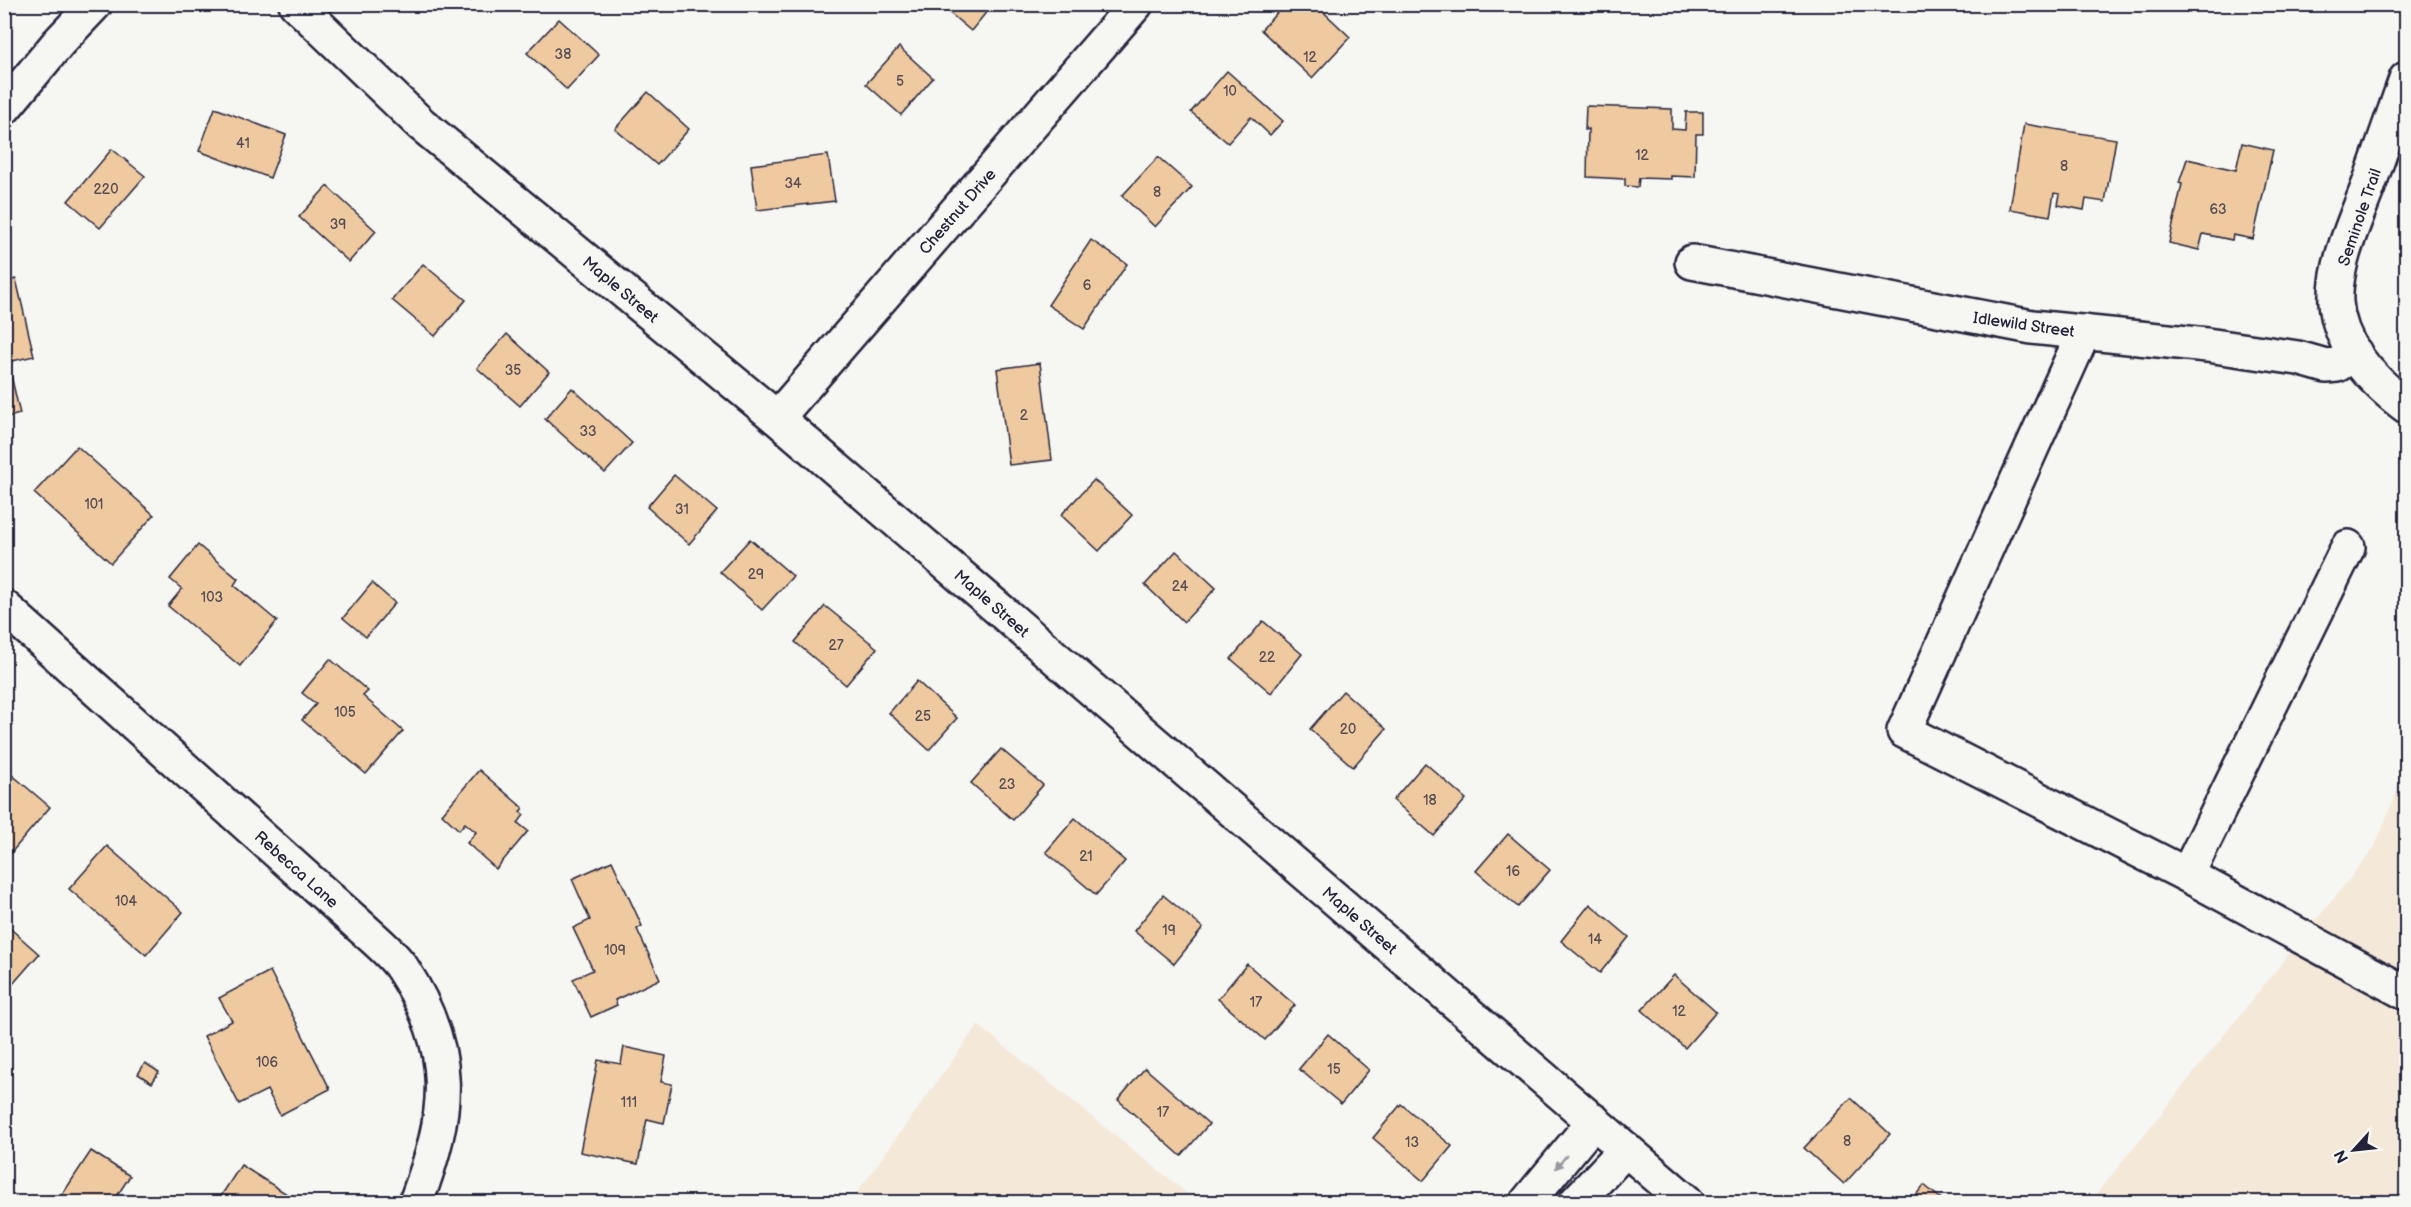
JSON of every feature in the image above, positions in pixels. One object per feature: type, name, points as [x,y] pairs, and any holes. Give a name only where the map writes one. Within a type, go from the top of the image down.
[{"type":"street","points":[[4,108],[59,42],[95,4]]},
{"type":"street","name":"Maple Street","points":[[296,4],[421,124],[777,418],[1687,1203]]},
{"type":"street","name":"Chestnut Drive","points":[[777,418],[1136,4]]},
{"type":"street","name":"Seminole Trail","points":[[2406,79],[2346,245],[2336,302],[2339,320],[2370,375],[2406,406]]},
{"type":"street","name":"Idlewild Street","points":[[1692,262],[2000,321],[2207,345],[2298,358],[2326,366],[2337,365],[2355,352]]},
{"type":"street","points":[[2084,332],[1904,731],[2187,875],[2406,993]]},
{"type":"street","points":[[2187,875],[2348,547]]},
{"type":"street","name":"Rebecca Lane","points":[[4,608],[360,926],[401,966],[430,1019],[443,1067],[442,1112],[429,1167],[416,1203]]},
{"type":"street","points":[[1527,1203],[1594,1122]]},
{"type":"street","points":[[1576,1203],[1626,1149]]},
{"type":"shaded area","points":[[2406,767],[2406,1202],[2090,1202],[2375,847]]},
{"type":"shaded area","points":[[978,1025],[1198,1202],[850,1202]]},
{"type":"building","points":[[939,4],[993,4],[971,31]]},
{"type":"building","points":[[1285,4],[1315,4],[1350,37],[1312,78],[1261,30]]},
{"type":"building","points":[[1812,4],[1861,4],[1861,11],[1812,7]]},
{"type":"building","points":[[559,19],[599,55],[567,90],[527,53]]},
{"type":"building","points":[[899,47],[933,78],[901,115],[866,84]]},
{"type":"building","points":[[1227,71],[1283,121],[1270,135],[1251,117],[1228,143],[1191,112]]},
{"type":"building","points":[[648,92],[689,129],[657,165],[615,129]]},
{"type":"building","points":[[1586,106],[1672,109],[1672,129],[1685,130],[1686,112],[1703,112],[1703,134],[1696,134],[1695,177],[1639,178],[1638,187],[1625,186],[1625,179],[1587,177]]},
{"type":"building","points":[[215,108],[286,135],[270,178],[199,151]]},
{"type":"building","points":[[2024,124],[2116,139],[2105,202],[2086,199],[2084,210],[2058,205],[2060,194],[2054,193],[2050,216],[2010,209]]},
{"type":"building","points":[[2242,143],[2273,150],[2253,239],[2233,235],[2232,240],[2203,234],[2199,250],[2169,243],[2182,184],[2179,183],[2187,159],[2236,170]]},
{"type":"building","points":[[112,149],[145,176],[100,228],[68,201]]},
{"type":"building","points":[[828,155],[835,201],[757,210],[751,165]]},
{"type":"building","points":[[1158,157],[1192,187],[1155,227],[1122,196]]},
{"type":"building","points":[[327,186],[376,231],[349,262],[299,217]]},
{"type":"building","points":[[1091,240],[1127,264],[1084,329],[1048,305]]},
{"type":"building","points":[[423,264],[466,300],[435,336],[392,300]]},
{"type":"building","points":[[16,279],[34,356],[8,362],[20,414],[4,418],[4,282]]},
{"type":"building","points":[[507,334],[549,372],[520,406],[477,368]]},
{"type":"building","points":[[1040,363],[1052,460],[1009,465],[997,369]]},
{"type":"building","points":[[572,388],[632,443],[605,473],[545,419]]},
{"type":"building","points":[[77,446],[154,515],[111,563],[34,493]]},
{"type":"building","points":[[674,475],[717,511],[689,544],[647,507]]},
{"type":"building","points":[[1094,480],[1132,515],[1099,551],[1061,515]]},
{"type":"building","points":[[750,539],[793,576],[762,610],[720,572]]},
{"type":"building","points":[[198,545],[238,579],[234,585],[277,621],[240,666],[168,606],[182,589],[170,579]]},
{"type":"building","points":[[1176,551],[1216,588],[1184,622],[1145,585]]},
{"type":"building","points":[[372,583],[395,603],[366,637],[343,618]]},
{"type":"building","points":[[825,606],[877,648],[846,685],[795,642]]},
{"type":"building","points":[[1263,621],[1302,654],[1271,693],[1231,659]]},
{"type":"building","points":[[330,659],[368,691],[363,696],[403,731],[366,774],[302,720],[316,704],[302,693]]},
{"type":"building","points":[[917,681],[957,718],[929,750],[889,713]]},
{"type":"building","points":[[1343,691],[1386,729],[1353,767],[1310,729]]},
{"type":"building","points":[[1001,749],[1043,785],[1013,820],[971,783]]},
{"type":"building","points":[[1425,763],[1466,799],[1434,836],[1393,800]]},
{"type":"building","points":[[4,768],[50,807],[4,861]]},
{"type":"building","points":[[479,770],[523,808],[520,812],[524,815],[518,823],[528,831],[496,869],[467,843],[476,832],[465,823],[459,830],[442,814]]},
{"type":"building","points":[[1075,818],[1125,861],[1096,895],[1046,852]]},
{"type":"building","points":[[1508,834],[1550,870],[1518,907],[1476,871]]},
{"type":"building","points":[[107,846],[183,912],[146,955],[69,889]]},
{"type":"building","points":[[612,861],[642,926],[637,929],[660,979],[615,1000],[617,1005],[591,1017],[573,979],[593,970],[573,928],[590,920],[572,879]]},
{"type":"building","points":[[1163,895],[1203,928],[1174,964],[1134,931]]},
{"type":"building","points":[[1590,904],[1629,937],[1600,973],[1561,941]]},
{"type":"building","points":[[4,923],[39,954],[4,994]]},
{"type":"building","points":[[1247,964],[1295,1005],[1265,1040],[1218,999]]},
{"type":"building","points":[[270,971],[330,1089],[280,1115],[267,1090],[239,1104],[204,1036],[232,1021],[219,998]]},
{"type":"building","points":[[1674,975],[1716,1012],[1685,1048],[1642,1010]]},
{"type":"building","points":[[1328,1034],[1369,1070],[1341,1104],[1299,1069]]},
{"type":"building","points":[[624,1047],[666,1056],[661,1082],[672,1084],[664,1123],[647,1119],[638,1164],[580,1152],[598,1060],[621,1064]]},
{"type":"building","points":[[145,1063],[159,1072],[152,1083],[138,1074]]},
{"type":"building","points":[[1145,1068],[1209,1124],[1181,1156],[1118,1100]]},
{"type":"building","points":[[1851,1098],[1890,1134],[1844,1184],[1804,1148]]},
{"type":"building","points":[[1401,1104],[1452,1146],[1423,1181],[1373,1138]]},
{"type":"building","points":[[91,1151],[130,1176],[113,1202],[67,1202],[60,1198]]},
{"type":"building","points":[[241,1165],[290,1196],[286,1202],[217,1202]]},
{"type":"building","points":[[1924,1185],[1945,1202],[1910,1202]]}]
